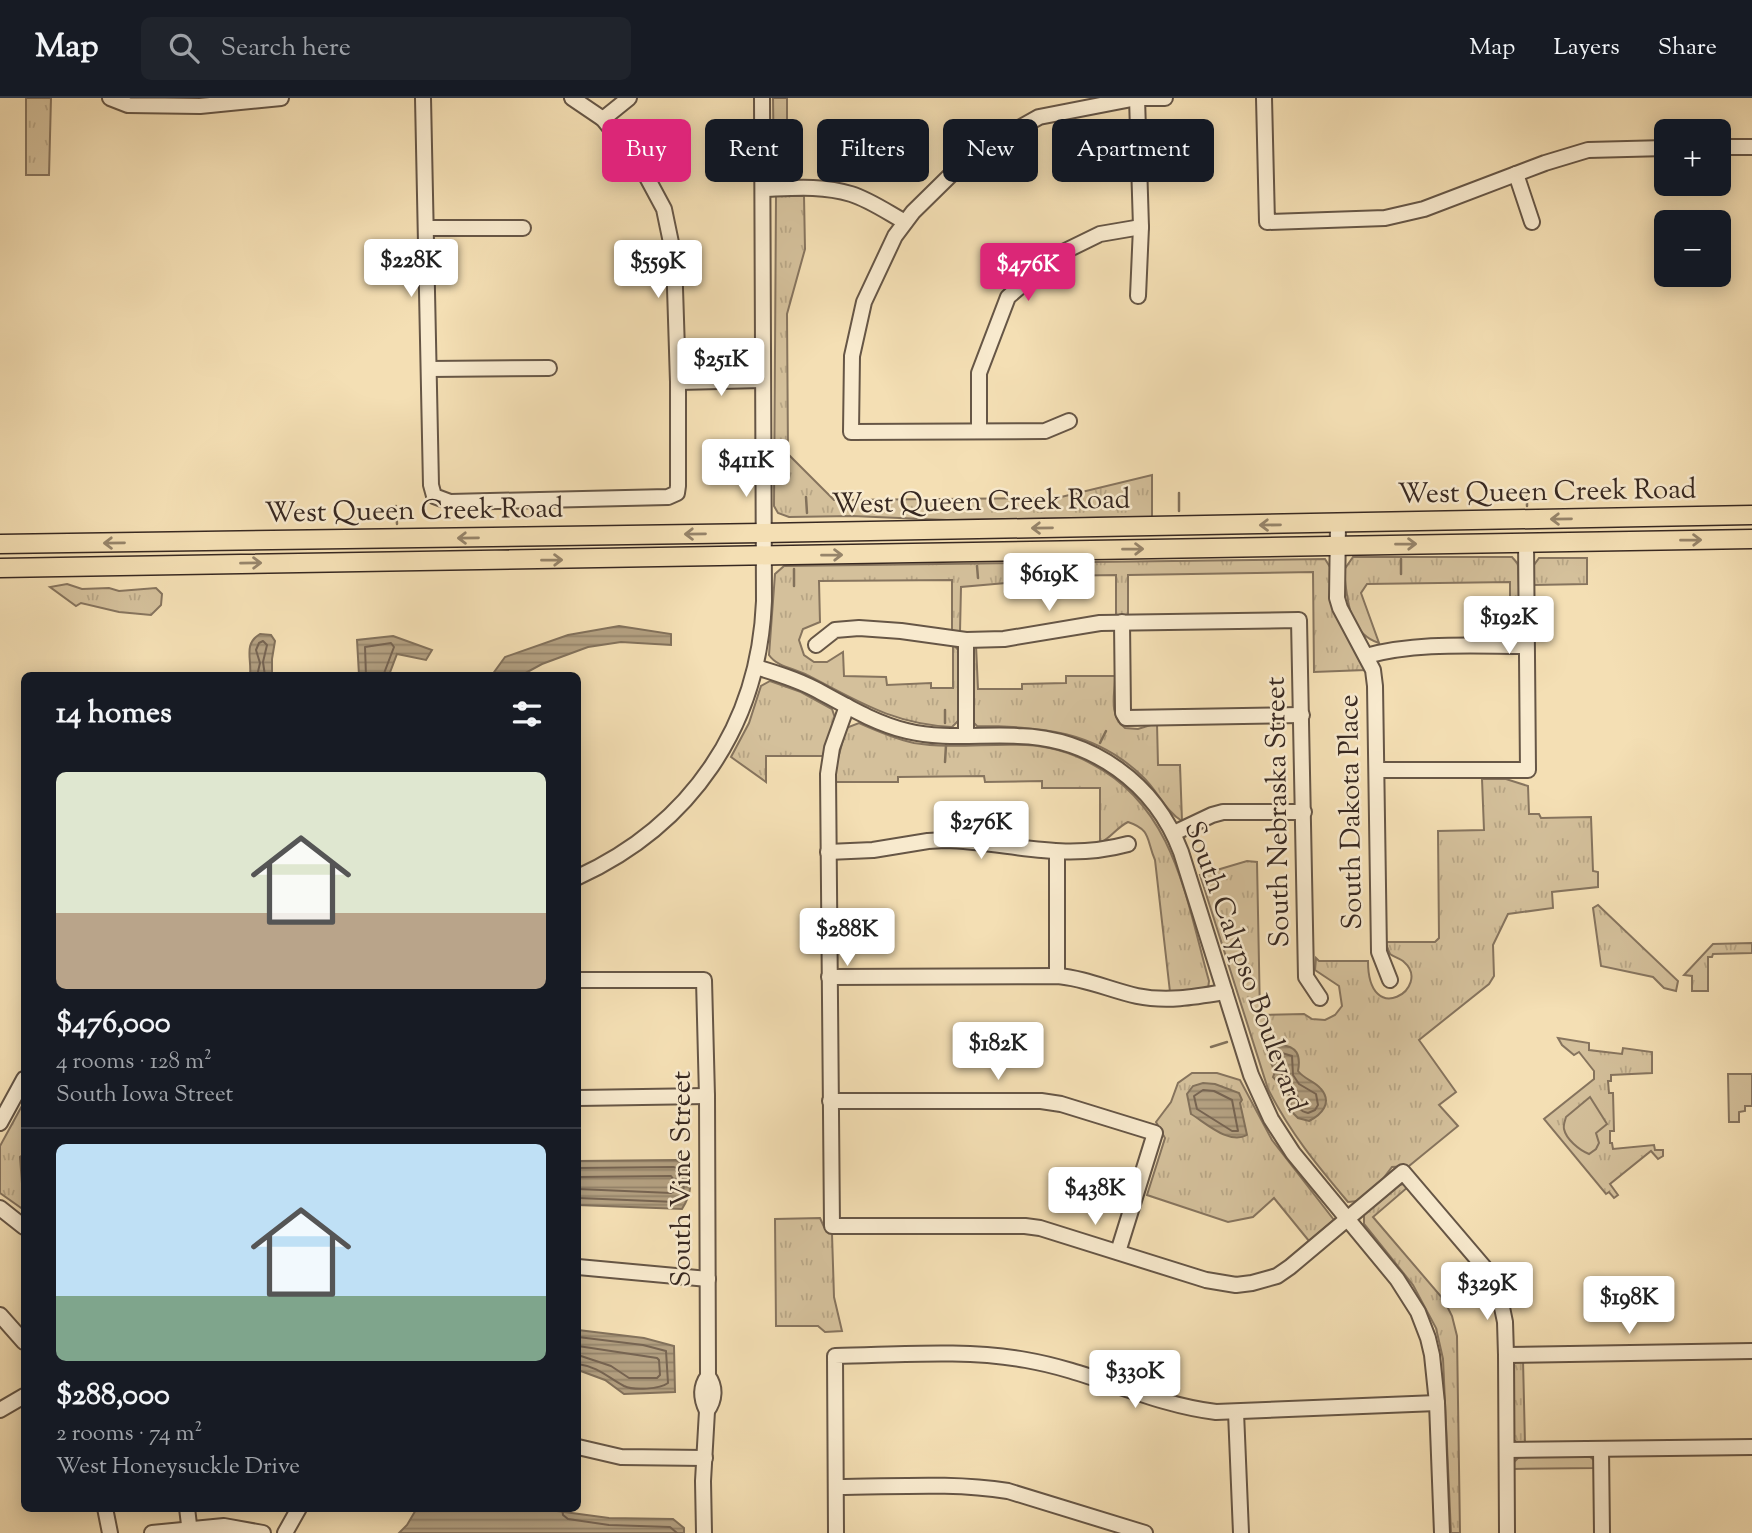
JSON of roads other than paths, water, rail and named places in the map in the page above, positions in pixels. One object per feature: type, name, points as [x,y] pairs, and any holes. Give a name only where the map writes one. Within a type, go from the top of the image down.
[{"type":"main road","name":"West Queen Creek Road","points":[[0,544],[1338,524],[1752,515]]},
{"type":"main road","name":"West Queen Creek Road","points":[[0,568],[1752,539]]},
{"type":"street","points":[[110,98],[128,105],[200,106],[281,98]]},
{"type":"street","points":[[424,98],[431,485],[434,496],[450,502],[668,497],[677,493],[678,382],[674,257],[664,209],[649,182]]},
{"type":"street","points":[[572,98],[603,119],[629,98]]},
{"type":"street","points":[[581,875],[638,843],[691,794],[716,761],[734,727],[755,667],[763,617],[764,557],[762,98]]},
{"type":"street","points":[[1069,421],[1045,431],[851,432],[852,356],[864,302],[895,236],[905,222],[972,154],[1039,117],[1137,99],[1165,98]]},
{"type":"street","points":[[1264,98],[1267,222],[1385,218],[1424,209],[1588,150],[1654,148]]},
{"type":"street","points":[[1137,99],[1141,227],[1138,296]]},
{"type":"street","points":[[1731,147],[1752,147]]},
{"type":"street","points":[[1516,174],[1532,222]]},
{"type":"street","points":[[762,189],[818,188],[850,194],[905,222]]},
{"type":"street","points":[[979,430],[979,373],[1008,297],[1056,254],[1100,234],[1141,227]]},
{"type":"street","points":[[428,228],[523,228]]},
{"type":"street","points":[[429,369],[549,368]]},
{"type":"street","points":[[678,382],[762,380]]},
{"type":"street","name":"South Dakota Place","points":[[1338,524],[1340,608],[1373,670],[1376,685],[1379,952],[1390,980]]},
{"type":"street","points":[[1377,770],[1528,770],[1526,542]]},
{"type":"street","name":"South Nebraska Street","points":[[1122,622],[1299,620],[1306,977],[1320,998]]},
{"type":"street","points":[[816,645],[835,630],[859,628],[966,640],[1004,639],[1082,625],[1122,622],[1123,713],[1126,718],[1302,715]]},
{"type":"street","points":[[966,640],[966,736]]},
{"type":"street","points":[[1366,656],[1405,647],[1526,646]]},
{"type":"street","name":"South Calypso Boulevard","points":[[755,667],[793,679],[883,723],[907,731],[931,735],[1043,738],[1064,742],[1114,765],[1146,793],[1174,833],[1254,1083],[1277,1131],[1397,1279],[1418,1312],[1432,1355],[1437,1403],[1442,1533]]},
{"type":"street","points":[[847,706],[829,763],[832,1226],[1025,1226],[1206,1280],[1236,1285],[1277,1276],[1403,1172],[1492,1279],[1503,1307],[1506,1355],[1507,1533]]},
{"type":"street","points":[[1174,833],[1212,815],[1223,813],[1304,812]]},
{"type":"street","points":[[828,852],[873,850],[945,840],[1057,852],[1104,851],[1128,844]]},
{"type":"street","points":[[1057,852],[1057,976]]},
{"type":"street","points":[[829,977],[1057,976],[1082,979],[1151,998],[1178,999],[1225,992]]},
{"type":"street","name":"South Vine Street","points":[[581,980],[704,981],[708,1376],[713,1384],[705,1458],[704,1533]]},
{"type":"street","points":[[0,1123],[21,1084]]},
{"type":"street","points":[[581,1098],[707,1096]]},
{"type":"street","points":[[831,1101],[1041,1101],[1061,1104],[1155,1133],[1118,1252]]},
{"type":"street","points":[[0,1208],[21,1225]]},
{"type":"street","points":[[581,1267],[708,1279]]},
{"type":"street","points":[[0,1315],[21,1339]]},
{"type":"street","points":[[1506,1355],[1752,1351]]},
{"type":"street","points":[[836,1533],[835,1356],[981,1354],[1006,1357],[1052,1366],[1180,1406],[1216,1412],[1437,1403]]},
{"type":"street","points":[[0,1410],[21,1398]]},
{"type":"street","points":[[1236,1412],[1241,1533]]},
{"type":"street","points":[[1507,1450],[1752,1447]]},
{"type":"street","points":[[581,1448],[631,1457],[705,1458]]},
{"type":"street","points":[[1601,1449],[1602,1533]]},
{"type":"street","points":[[836,1487],[990,1488],[1008,1491],[1145,1533]]},
{"type":"street","points":[[106,1512],[110,1533]]},
{"type":"street","points":[[188,1512],[191,1532]]},
{"type":"street","points":[[285,1533],[297,1512]]},
{"type":"street","points":[[152,1533],[191,1532],[210,1526],[263,1533]]},
{"type":"water","points":[[619,626],[671,634],[671,645],[621,642],[588,647],[527,672],[494,672],[505,657],[568,635]]},
{"type":"water","points":[[260,634],[271,635],[275,641],[272,672],[250,672],[249,652],[255,638]]},
{"type":"water","points":[[393,636],[432,650],[426,660],[397,654],[390,672],[359,672],[357,640]]},
{"type":"water","points":[[1280,1045],[1294,1049],[1299,1060],[1298,1071],[1319,1086],[1326,1099],[1324,1108],[1309,1121],[1298,1118],[1290,1110],[1291,1097],[1273,1077],[1273,1052]]},
{"type":"water","points":[[1215,1084],[1239,1093],[1247,1135],[1225,1135],[1191,1114],[1187,1094],[1193,1086]]},
{"type":"water","points":[[676,1160],[684,1164],[689,1176],[688,1198],[682,1209],[581,1205],[581,1161]]},
{"type":"water","points":[[581,1330],[644,1338],[674,1346],[675,1392],[624,1394],[605,1380],[581,1371]]},
{"type":"water","points":[[415,1512],[564,1512],[609,1518],[673,1519],[684,1528],[684,1533],[399,1533]]},
{"type":"waterway","points":[[1527,490],[1527,506]]},
{"type":"waterway","points":[[1179,493],[1179,511]]},
{"type":"waterway","points":[[806,497],[807,513]]},
{"type":"waterway","points":[[396,506],[397,524]]},
{"type":"waterway","points":[[1401,559],[1401,574]]},
{"type":"waterway","points":[[977,566],[978,578]]},
{"type":"waterway","points":[[794,569],[794,586]]},
{"type":"waterway","points":[[945,710],[945,723]]},
{"type":"waterway","points":[[1100,743],[1106,731]]},
{"type":"waterway","points":[[945,762],[946,745]]},
{"type":"waterway","points":[[1211,1047],[1227,1042]]}]
